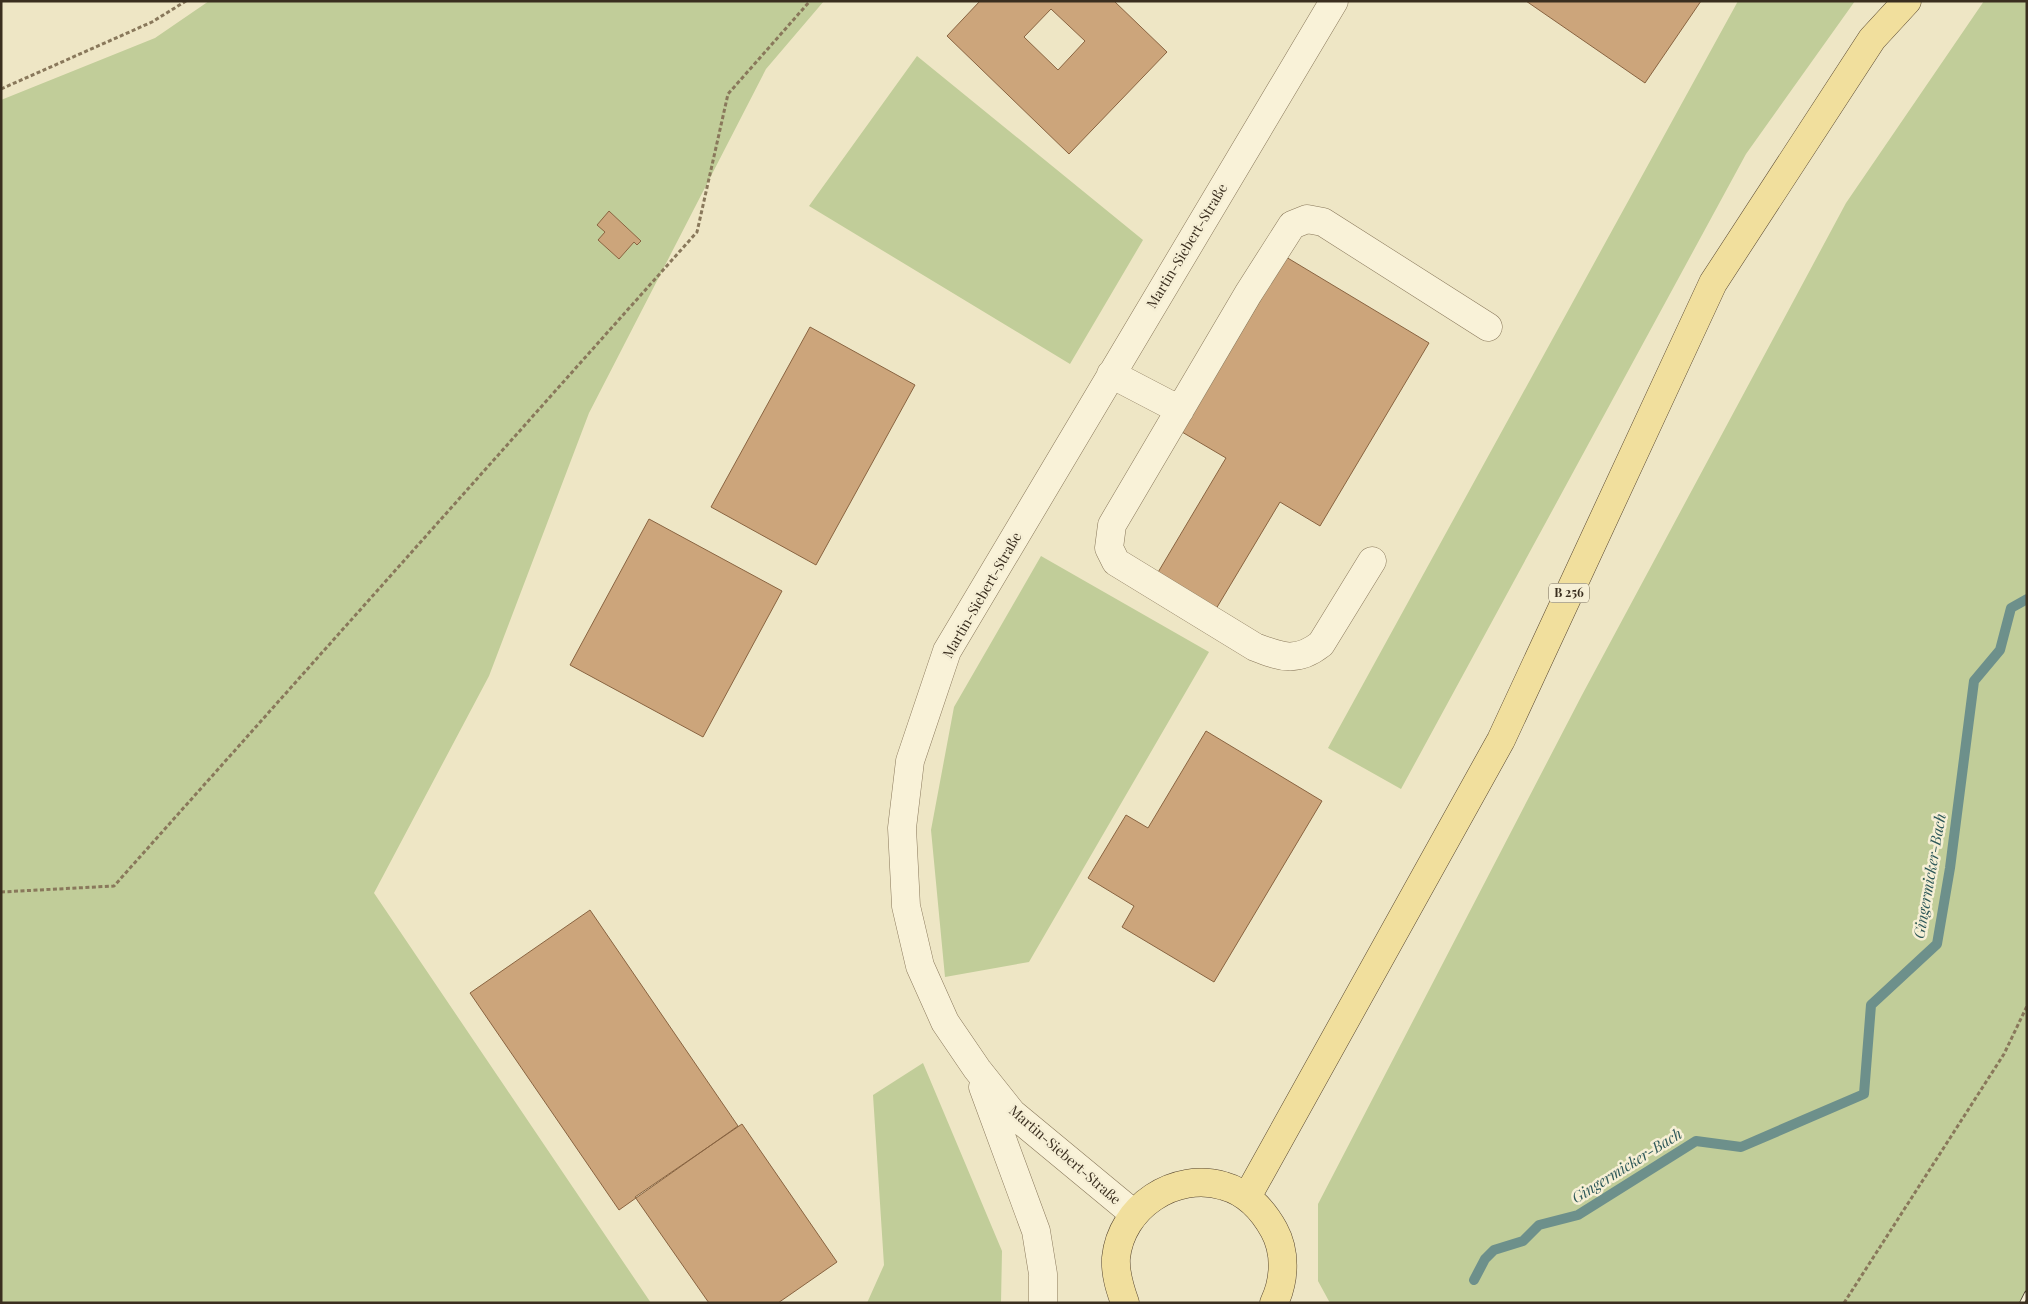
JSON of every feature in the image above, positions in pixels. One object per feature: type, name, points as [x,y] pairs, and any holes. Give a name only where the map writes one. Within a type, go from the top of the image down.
[{"type":"main road","name":"B 256","points":[[1247,1197],[1501,740],[1713,283],[1872,39],[1907,1]]},
{"type":"main road","points":[[1125,1303],[1118,1283],[1116,1259],[1122,1235],[1134,1214],[1152,1197],[1167,1189],[1200,1182],[1225,1186],[1247,1197],[1266,1216],[1279,1240],[1284,1266],[1279,1293],[1274,1303]]},
{"type":"street","name":"Martin-Siebert-Straße","points":[[1134,1214],[1012,1112],[976,1070],[945,1022],[920,966],[906,906],[902,828],[910,761],[947,651],[1334,1]]},
{"type":"street","points":[[1372,561],[1321,644],[1310,653],[1296,657],[1278,656],[1255,647],[1116,562],[1109,548],[1112,525],[1248,294],[1292,226],[1307,219],[1322,222],[1488,327]]},
{"type":"street","points":[[1111,374],[1180,410]]},
{"type":"street","points":[[976,1070],[1036,1231],[1043,1274],[1043,1303]]},
{"type":"path","points":[[1,89],[152,22],[186,1]]},
{"type":"path","points":[[1,892],[114,886],[697,232],[728,94],[810,1]]},
{"type":"path","points":[[1844,1303],[2004,1054],[2027,1006]]},
{"type":"green space","points":[[209,1],[824,1],[766,69],[589,413],[489,676],[374,893],[651,1303],[1,1303],[1,100],[155,38]]},
{"type":"green space","points":[[1738,1],[1855,1],[1746,154],[1401,789],[1328,748]]},
{"type":"green space","points":[[1984,1],[2027,1],[2027,1303],[1330,1303],[1318,1281],[1318,1204],[1582,695],[1846,203]]},
{"type":"green space","points":[[917,56],[1143,240],[1070,364],[809,206]]},
{"type":"green space","points":[[1041,556],[1209,652],[1029,962],[945,977],[931,830],[954,707]]},
{"type":"green space","points":[[923,1063],[1002,1251],[1001,1303],[867,1303],[884,1265],[873,1095]]},
{"type":"building","points":[[980,1],[1114,1],[1167,52],[1069,154],[947,36]],"holes":[[[1051,9],[1085,41],[1058,70],[1024,37]]]},
{"type":"building","points":[[1526,1],[1701,1],[1645,83]]},
{"type":"building","points":[[609,211],[641,241],[637,245],[634,242],[619,259],[598,240],[605,232],[597,225]]},
{"type":"building","points":[[1286,257],[1429,343],[1320,526],[1280,502],[1216,609],[1157,574],[1226,458],[1182,432]]},
{"type":"building","points":[[810,327],[915,385],[816,565],[711,507]]},
{"type":"building","points":[[649,519],[782,591],[703,737],[570,665]]},
{"type":"building","points":[[1206,731],[1322,801],[1214,982],[1122,927],[1134,906],[1088,878],[1126,815],[1148,828]]},
{"type":"building","points":[[590,910],[738,1126],[619,1210],[470,993]]},
{"type":"building","points":[[742,1124],[837,1262],[778,1303],[709,1303],[635,1197]]},
{"type":"waterway","name":"Gingermicker-Bach","points":[[1474,1280],[1485,1259],[1494,1250],[1523,1241],[1539,1225],[1578,1215],[1696,1141],[1741,1147],[1864,1094],[1871,1005],[1937,944],[1950,868],[1974,681],[2000,650],[2011,608],[2027,599]]},
{"type":"railway","points":[[2022,1303],[2027,1293]]}]
